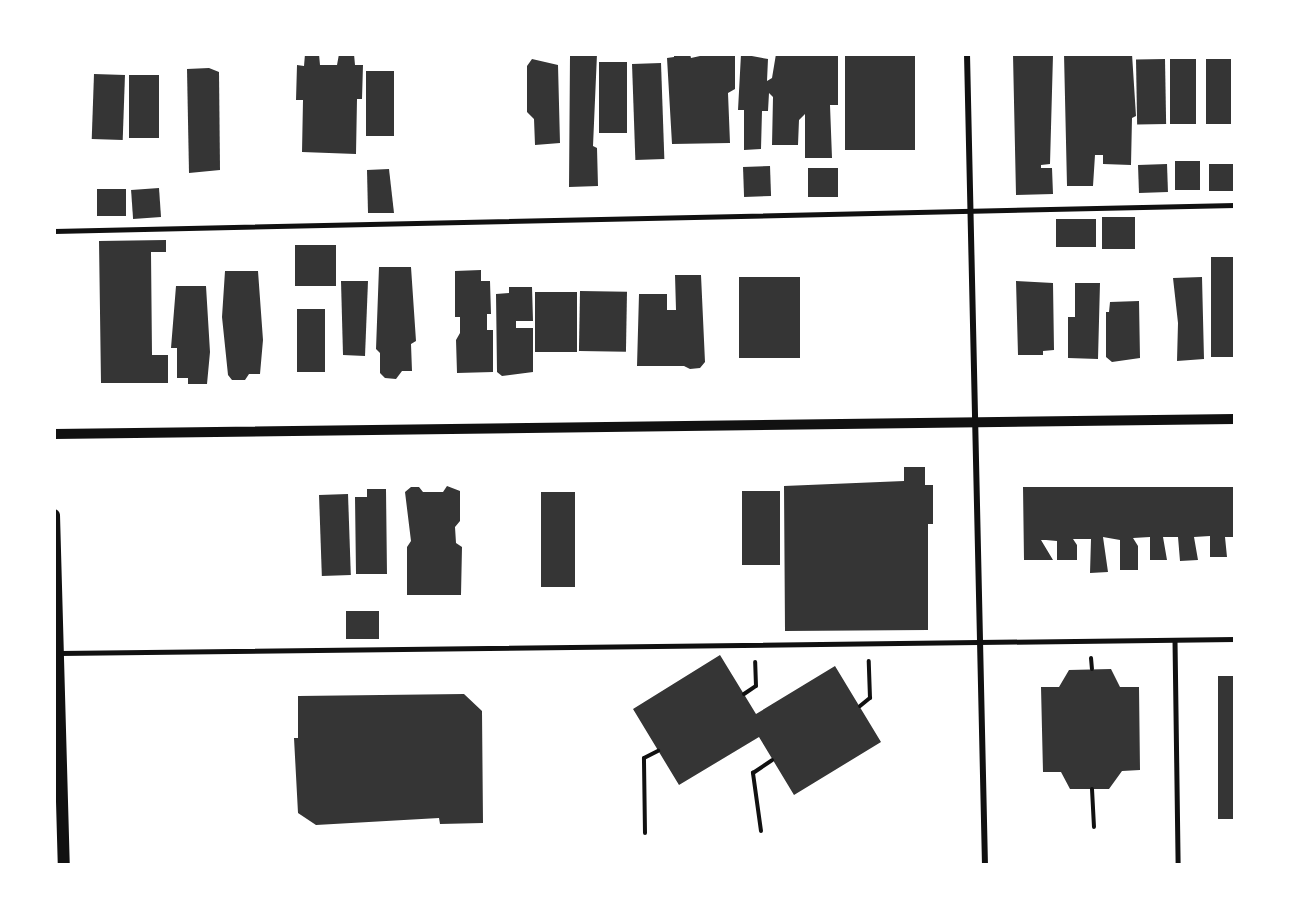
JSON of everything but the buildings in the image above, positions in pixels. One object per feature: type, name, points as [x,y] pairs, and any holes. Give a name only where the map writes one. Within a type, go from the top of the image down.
[{"type":"main road","points":[[54,516],[64,865]]},
{"type":"street","points":[[967,54],[985,865]]},
{"type":"street","points":[[54,434],[1235,419]]},
{"type":"lane","points":[[54,231],[1235,205]]},
{"type":"lane","points":[[57,661],[755,645],[1235,639]]},
{"type":"lane","points":[[1175,640],[1178,865]]},
{"type":"path","points":[[860,706],[870,698],[869,643]]},
{"type":"path","points":[[744,694],[756,686],[755,645]]},
{"type":"path","points":[[645,833],[644,758],[658,751]]},
{"type":"path","points":[[761,831],[753,773],[772,760]]},
{"type":"path","points":[[1092,789],[1094,827]]}]
